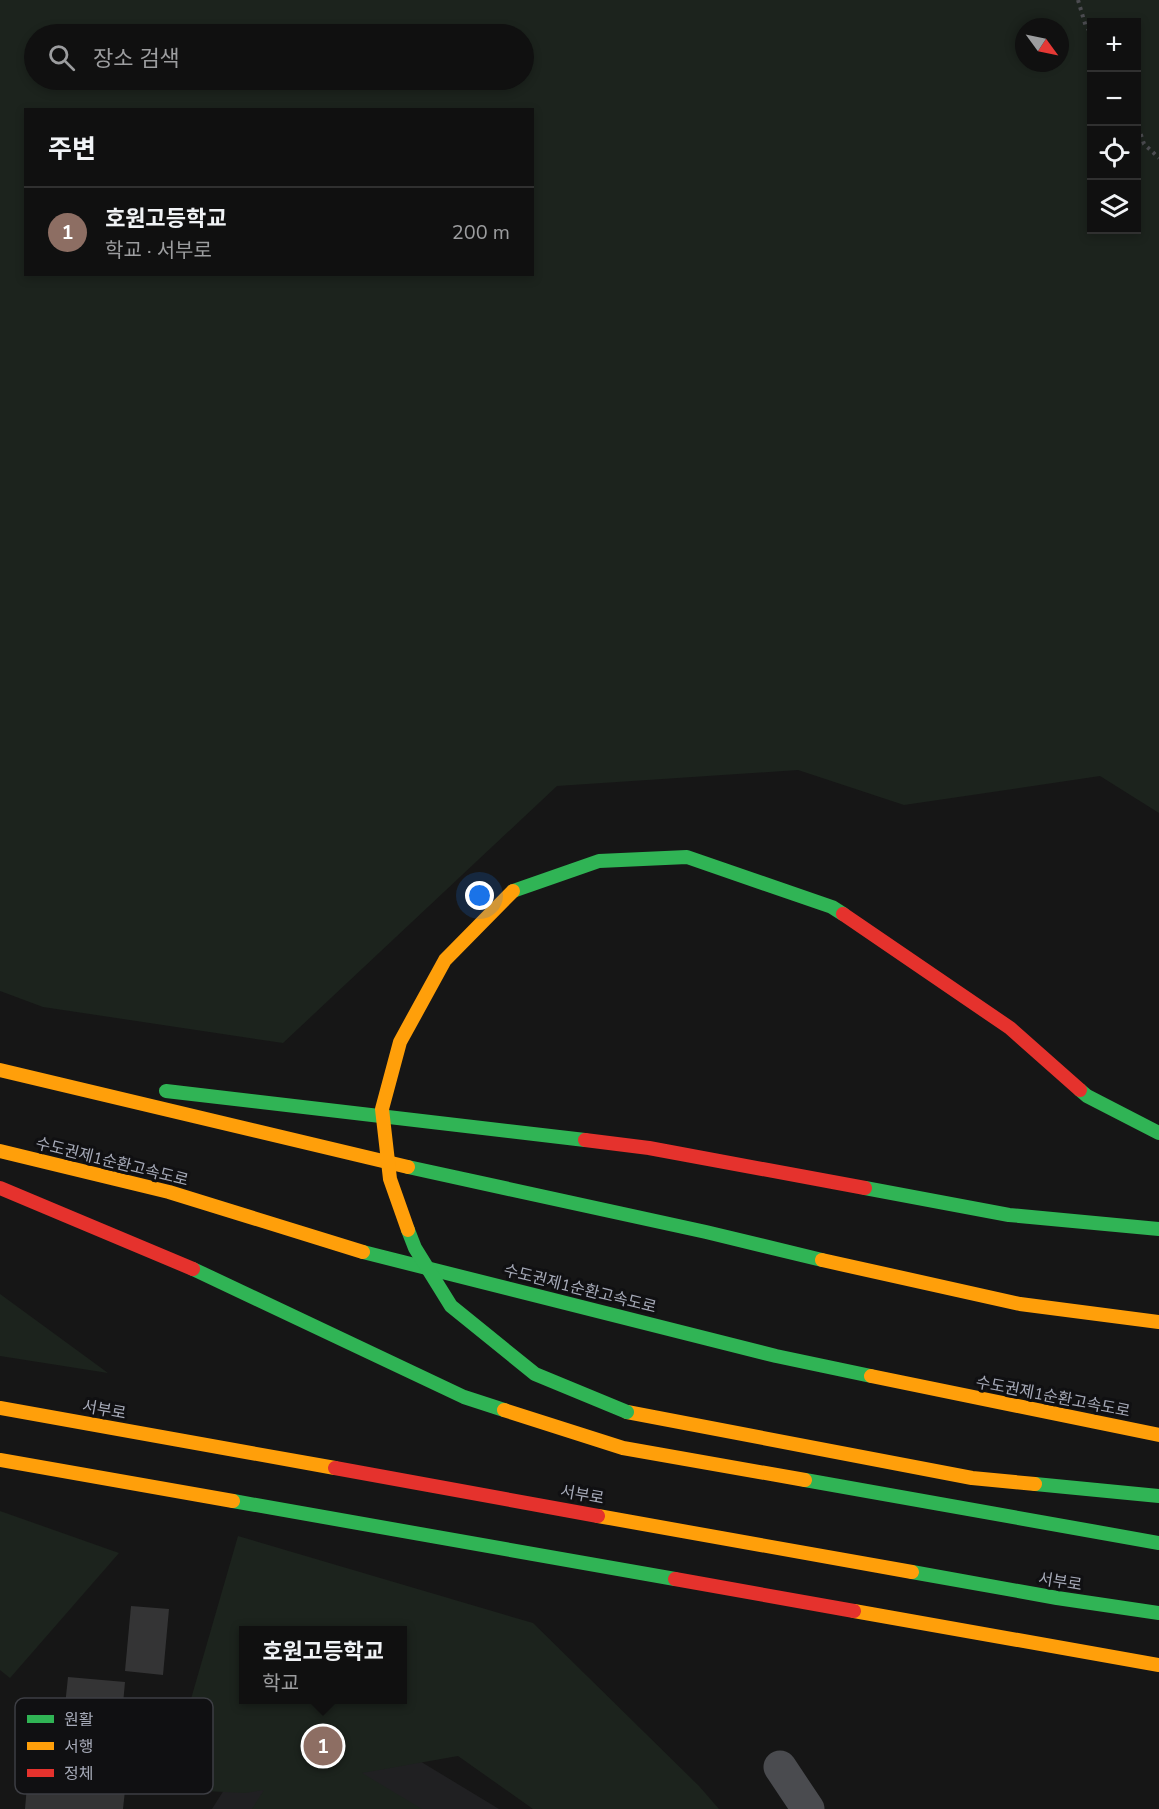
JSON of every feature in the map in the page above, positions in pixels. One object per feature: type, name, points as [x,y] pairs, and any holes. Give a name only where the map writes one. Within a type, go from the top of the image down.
[{"type":"highway","points":[[1159,1133],[1087,1096],[1010,1028],[832,907],[687,857],[599,861],[513,891],[445,960],[400,1042],[382,1109],[390,1179],[415,1248],[451,1306],[535,1374],[627,1412],[972,1478],[1159,1496]]},
{"type":"highway","points":[[0,1070],[365,1158],[706,1232],[876,1273],[1020,1304],[1159,1322]]},
{"type":"highway","points":[[24,1075],[130,1087]]},
{"type":"highway","points":[[154,1090],[649,1148],[1009,1215],[1159,1229]]},
{"type":"highway","name":"수도권제1순환고속도로","points":[[0,1151],[169,1192],[347,1248],[776,1356],[1159,1435]]},
{"type":"highway","points":[[0,1188],[201,1272],[464,1397],[623,1448],[1158,1542]]},
{"type":"highway","name":"서부로","points":[[0,1408],[1057,1598],[1159,1613]]},
{"type":"highway","points":[[0,1460],[1159,1665]]},
{"type":"street","points":[[780,1767],[808,1809]]},
{"type":"path","points":[[1078,0],[1087,28]]},
{"type":"path","points":[[1139,126],[1144,144],[1159,159]]},
{"type":"shaded area","points":[[0,0],[1159,0],[1159,813],[1100,776],[904,805],[798,770],[557,786],[283,1043],[43,1007],[0,991]]},
{"type":"shaded area","points":[[0,1294],[108,1373],[0,1356]]},
{"type":"shaded area","points":[[0,1511],[119,1553],[10,1678],[0,1670]]},
{"type":"shaded area","points":[[238,1536],[533,1623],[699,1786],[719,1809],[533,1809],[458,1756],[362,1773],[422,1809],[252,1809],[264,1790],[245,1793],[213,1791],[213,1698],[191,1698]]},
{"type":"shaded area","points":[[278,1704],[326,1704],[499,1809],[212,1809]]},
{"type":"building","points":[[131,1606],[169,1609],[163,1675],[125,1671]]},
{"type":"building","points":[[68,1677],[125,1682],[124,1698],[66,1698]]},
{"type":"building","points":[[26,1794],[125,1794],[123,1809],[25,1809]]},
{"type":"traffic: fast","points":[[513,891],[599,861],[687,857],[832,907],[843,914]]},
{"type":"traffic: fast","points":[[1080,1090],[1087,1096],[1159,1133]]},
{"type":"traffic: fast","points":[[166,1091],[585,1140]]},
{"type":"traffic: fast","points":[[408,1167],[706,1232],[822,1260]]},
{"type":"traffic: fast","points":[[865,1188],[1009,1215],[1159,1229]]},
{"type":"traffic: fast","points":[[408,1230],[415,1248],[451,1306],[535,1374],[627,1412]]},
{"type":"traffic: fast","points":[[363,1252],[776,1356],[871,1376]]},
{"type":"traffic: fast","points":[[193,1269],[464,1397],[504,1410]]},
{"type":"traffic: fast","points":[[805,1480],[1159,1543]]},
{"type":"traffic: fast","points":[[1035,1484],[1159,1496]]},
{"type":"traffic: fast","points":[[233,1501],[675,1579]]},
{"type":"traffic: fast","points":[[912,1572],[1057,1598],[1159,1613]]},
{"type":"traffic: slow","points":[[408,1230],[390,1179],[382,1109],[400,1042],[445,960],[513,891]]},
{"type":"traffic: slow","points":[[0,1070],[408,1167]]},
{"type":"traffic: slow","points":[[0,1151],[169,1192],[363,1252]]},
{"type":"traffic: slow","points":[[822,1260],[1020,1304],[1159,1322]]},
{"type":"traffic: slow","points":[[871,1376],[1159,1435]]},
{"type":"traffic: slow","points":[[0,1408],[335,1468]]},
{"type":"traffic: slow","points":[[504,1410],[623,1448],[805,1480]]},
{"type":"traffic: slow","points":[[627,1412],[972,1478],[1035,1484]]},
{"type":"traffic: slow","points":[[0,1460],[233,1501]]},
{"type":"traffic: slow","points":[[598,1516],[912,1572]]},
{"type":"traffic: slow","points":[[854,1611],[1159,1665]]},
{"type":"traffic: jam","points":[[843,914],[1010,1028],[1080,1090]]},
{"type":"traffic: jam","points":[[585,1140],[649,1148],[865,1188]]},
{"type":"traffic: jam","points":[[0,1188],[193,1269]]},
{"type":"traffic: jam","points":[[335,1468],[598,1516]]},
{"type":"traffic: jam","points":[[675,1579],[854,1611]]},
{"type":"place","name":"호원고등학교","points":[[323,1746]]}]
